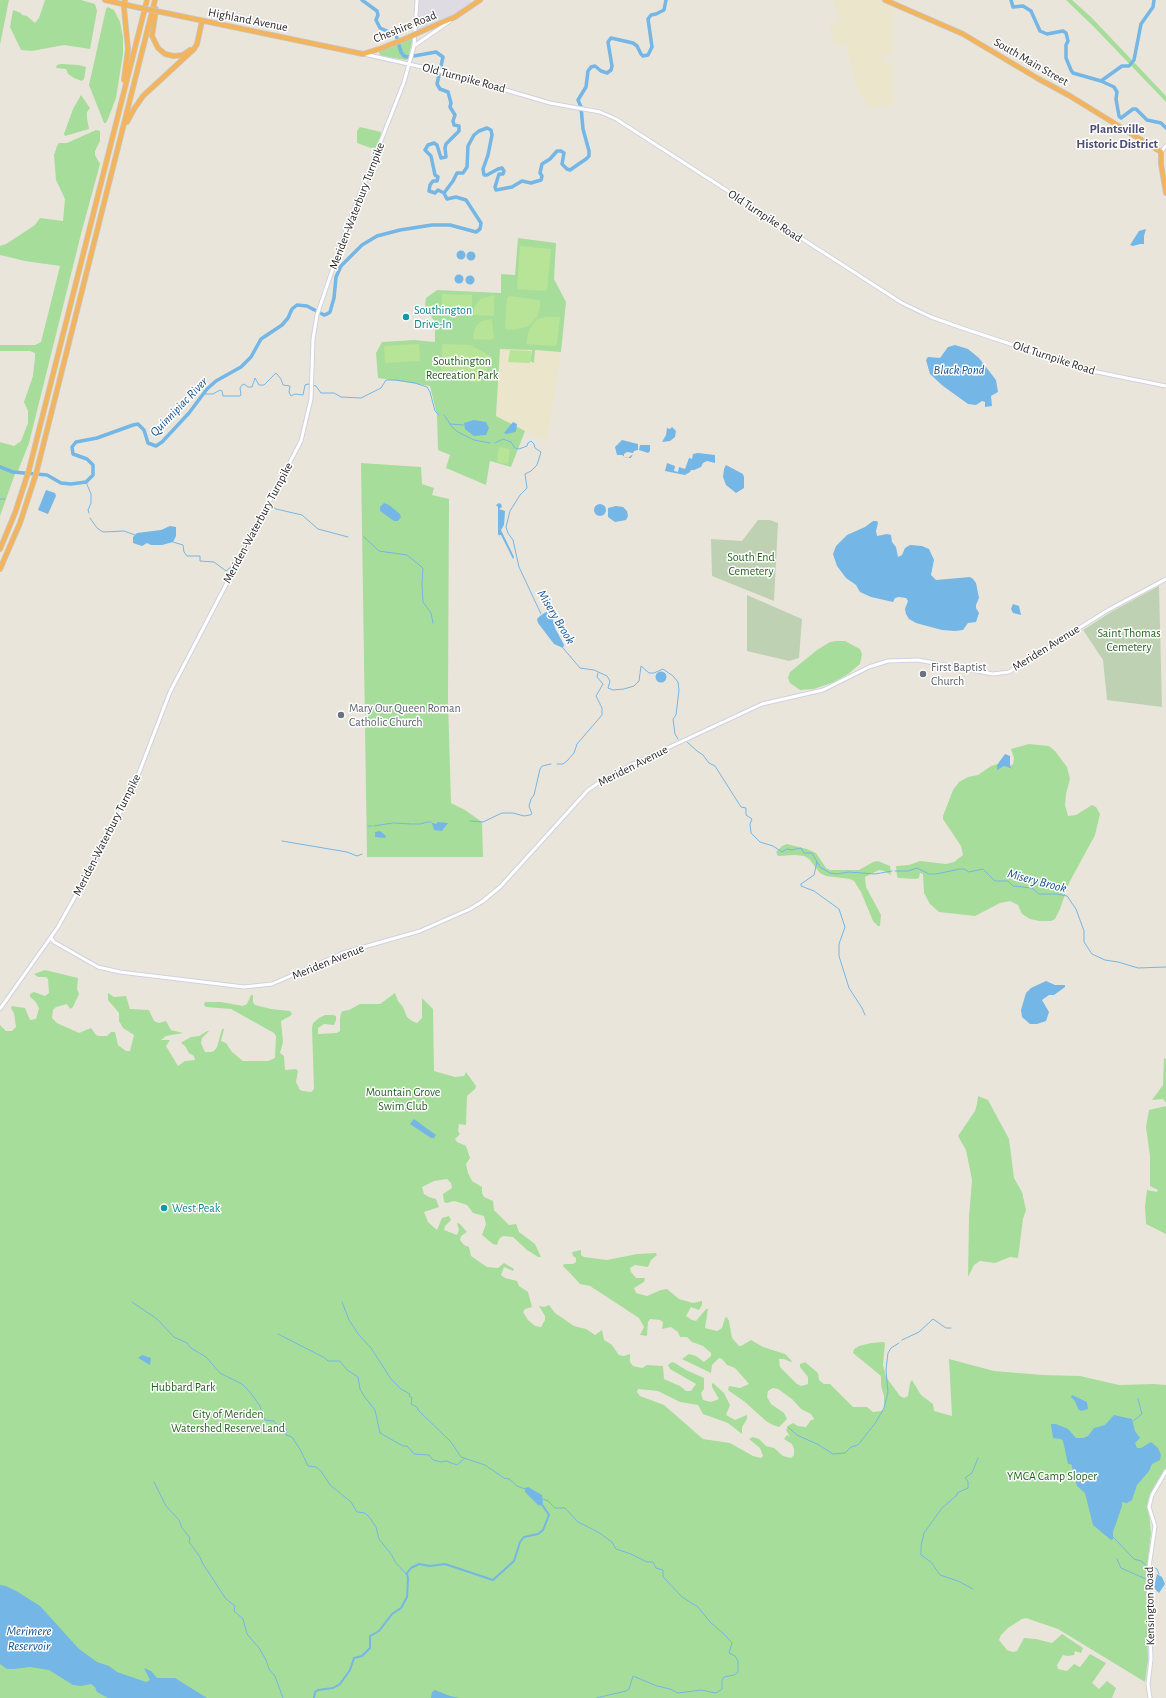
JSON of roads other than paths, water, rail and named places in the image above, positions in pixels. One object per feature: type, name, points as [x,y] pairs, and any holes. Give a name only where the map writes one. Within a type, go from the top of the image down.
[{"type":"highway","name":"Highland Avenue","points":[[106,0],[125,2],[140,8],[363,54]]},
{"type":"highway","points":[[0,549],[12,520],[30,466],[147,0]]},
{"type":"highway","points":[[156,0],[152,36],[159,49],[168,55],[180,55],[190,50],[197,41]]},
{"type":"highway","points":[[0,569],[21,520],[38,467],[156,0]]},
{"type":"highway","name":"Cheshire Road","points":[[363,54],[407,38],[455,17],[480,0]]},
{"type":"highway","name":"South Main Street","points":[[885,0],[962,33],[1035,77],[1070,96],[1161,152]]},
{"type":"highway","points":[[117,119],[128,51],[125,2]]},
{"type":"highway","points":[[118,150],[128,121],[138,103],[193,51],[202,21]]},
{"type":"highway","points":[[1161,152],[1161,164],[1166,193]]},
{"type":"main road","name":"Meriden-Waterbury Turnpike","points":[[0,1009],[51,938],[107,839],[129,796],[170,692],[222,590],[295,455],[306,424],[313,385],[313,339],[318,310],[346,230],[410,64],[414,46],[417,0]]},
{"type":"main road","points":[[414,46],[455,17]]},
{"type":"main road","name":"Old Turnpike Road","points":[[363,54],[437,70],[550,103],[600,112],[616,119],[902,303],[931,317],[1092,371],[1166,386]]},
{"type":"main road","points":[[1161,152],[1166,146]]},
{"type":"main road","name":"Meriden Avenue","points":[[51,938],[52,941],[58,943],[98,967],[120,972],[244,987],[272,984],[343,953],[413,933],[470,909],[489,897],[500,887],[588,790],[631,765],[762,704],[823,690],[869,667],[888,661],[918,660],[993,674],[1009,672],[1108,610],[1166,579]]},
{"type":"main road","name":"Kensington Road","points":[[1150,1698],[1148,1684],[1151,1659],[1148,1574],[1155,1526],[1150,1507],[1152,1495],[1166,1471]]},
{"type":"water","points":[[1146,229],[1144,244],[1133,246],[1130,245],[1139,231]]},
{"type":"water","points":[[461,250],[466,255],[461,260],[456,255]]},
{"type":"water","points":[[471,251],[476,256],[471,261],[466,256]]},
{"type":"water","points":[[459,274],[464,279],[459,284],[454,279]]},
{"type":"water","points":[[470,275],[475,280],[470,285],[465,280]]},
{"type":"water","name":"Black Pond","points":[[955,345],[968,349],[979,358],[996,380],[998,392],[991,396],[992,406],[985,407],[985,402],[982,401],[976,405],[968,404],[943,386],[930,374],[926,360],[928,357],[940,358],[948,347]]},
{"type":"water","points":[[474,420],[486,422],[489,428],[486,435],[474,436],[465,429],[464,423]]},
{"type":"water","points":[[513,422],[517,424],[516,431],[506,434],[504,433]]},
{"type":"water","points":[[672,427],[676,431],[675,437],[670,441],[662,442],[666,435],[667,428],[670,429]]},
{"type":"water","points":[[622,440],[638,444],[638,450],[634,451],[633,453],[627,452],[624,456],[617,455],[615,447]]},
{"type":"water","points":[[640,445],[650,445],[650,451],[648,453],[639,450]]},
{"type":"water","points":[[698,453],[715,455],[715,463],[707,461],[703,463],[701,467],[691,470],[685,475],[665,471],[667,463],[675,466],[674,471],[678,472],[679,467],[685,469],[689,458],[692,459],[693,454]]},
{"type":"water","points":[[726,465],[743,474],[744,488],[736,493],[726,485],[723,477]]},
{"type":"water","points":[[46,490],[55,493],[56,496],[48,514],[38,510]]},
{"type":"water","points":[[384,503],[400,514],[401,517],[398,521],[394,521],[380,511],[380,507]]},
{"type":"water","points":[[499,503],[502,507],[499,509],[505,511],[504,525],[501,530],[514,557],[513,559],[501,535],[499,535],[502,540],[498,534],[498,507],[496,505]]},
{"type":"water","points":[[598,504],[602,504],[606,510],[602,516],[598,516],[594,512],[594,508]]},
{"type":"water","points":[[616,506],[623,507],[627,511],[628,516],[626,520],[615,522],[608,517],[608,508]]},
{"type":"water","points":[[873,521],[877,521],[878,523],[876,531],[877,536],[887,534],[891,535],[898,557],[902,555],[905,548],[910,545],[922,546],[929,549],[934,560],[931,575],[936,580],[970,577],[973,579],[976,583],[979,598],[976,605],[979,613],[976,622],[968,623],[963,630],[942,630],[916,623],[909,619],[905,609],[908,601],[906,598],[895,598],[893,602],[871,597],[860,592],[856,585],[846,578],[837,566],[833,554],[836,546],[847,535],[865,527]]},
{"type":"water","points":[[170,526],[176,527],[176,536],[173,542],[162,545],[151,545],[147,543],[142,546],[133,543],[133,537],[137,533],[161,530]]},
{"type":"water","points":[[1013,604],[1019,606],[1021,615],[1013,613],[1011,609]]},
{"type":"water","points":[[546,612],[552,616],[555,628],[564,645],[563,648],[554,644],[538,623],[537,619]]},
{"type":"water","points":[[661,671],[665,673],[667,677],[665,681],[661,683],[657,681],[655,677],[657,673]]},
{"type":"water","points":[[1005,754],[1010,756],[1010,766],[1012,769],[1004,766],[997,770],[997,765]]},
{"type":"water","points":[[430,822],[436,824],[438,822],[448,823],[442,831],[434,830],[432,823]]},
{"type":"water","points":[[380,831],[386,836],[385,838],[375,837],[375,832]]},
{"type":"water","points":[[1046,981],[1055,985],[1065,985],[1065,987],[1054,995],[1049,995],[1042,1000],[1049,1012],[1046,1021],[1037,1024],[1030,1024],[1022,1017],[1021,1010],[1026,993],[1031,988]]},
{"type":"water","points":[[414,1119],[436,1135],[434,1138],[431,1138],[410,1124]]},
{"type":"water","points":[[142,1355],[151,1358],[150,1365],[138,1358]]},
{"type":"water","points":[[1072,1395],[1087,1402],[1088,1409],[1081,1411],[1078,1409],[1075,1401],[1071,1397]]},
{"type":"water","points":[[1114,1415],[1132,1419],[1135,1431],[1140,1438],[1135,1443],[1137,1448],[1141,1448],[1151,1442],[1158,1448],[1161,1455],[1160,1460],[1152,1464],[1149,1471],[1137,1485],[1132,1500],[1127,1503],[1122,1502],[1113,1532],[1113,1539],[1111,1540],[1093,1525],[1085,1493],[1077,1486],[1071,1464],[1068,1464],[1063,1441],[1061,1439],[1053,1438],[1051,1424],[1056,1424],[1068,1429],[1076,1438],[1083,1438],[1088,1436],[1094,1428],[1105,1425]]},
{"type":"water","points":[[528,1487],[542,1495],[543,1506],[538,1505],[525,1492],[525,1488]]},
{"type":"water","points":[[1157,1574],[1162,1577],[1165,1584],[1159,1593],[1154,1588]]},
{"type":"water","name":"Merimere Reservoir","points":[[0,1585],[6,1586],[18,1592],[40,1606],[79,1649],[97,1662],[109,1666],[117,1672],[146,1682],[150,1680],[144,1668],[151,1671],[157,1678],[175,1678],[207,1698],[108,1698],[97,1692],[95,1687],[91,1684],[81,1686],[73,1685],[49,1670],[30,1667],[7,1669],[0,1664]]},
{"type":"water","points":[[435,1690],[460,1698],[431,1698],[432,1692]]},
{"type":"waterway","points":[[362,0],[377,11],[378,15],[376,20],[380,28],[396,35],[397,38]]},
{"type":"waterway","name":"Quinnipiac River","points":[[0,467],[13,472],[47,475],[61,483],[71,484],[86,482],[93,475],[93,465],[87,459],[73,454],[72,447],[76,442],[97,438],[138,424],[144,430],[148,443],[156,446],[162,442],[189,413],[207,389],[216,381],[241,367],[251,357],[261,339],[282,325],[288,318],[292,309],[297,305],[307,306],[324,315],[330,312],[334,298],[336,277],[341,266],[362,245],[377,236],[400,230],[432,225],[450,225],[476,232],[480,229],[481,223],[466,200],[456,197],[447,199],[444,193],[457,173],[463,173],[467,167],[468,146],[474,135],[479,131],[487,128],[491,130],[492,135],[488,155],[483,169],[484,175],[502,168],[504,171],[503,174],[499,174],[495,187],[496,190],[512,187],[522,181],[531,183],[541,180],[542,176],[540,173],[542,164],[550,159],[557,151],[564,153],[562,164],[570,170],[586,159],[589,156],[589,151],[583,129],[581,107],[578,100],[586,87],[588,71],[591,67],[595,66],[601,71],[607,73],[611,70],[612,66],[608,42],[611,38],[633,43],[637,46],[643,56],[648,55],[652,47],[648,19],[651,15],[664,10],[666,0]]},
{"type":"waterway","name":"Quinnipiac River","points":[[1011,0],[1013,7],[1023,6],[1031,11],[1040,31],[1047,34],[1063,31],[1066,33],[1068,41],[1066,45],[1066,58],[1071,70],[1073,73],[1101,81],[1114,87],[1117,92],[1116,99],[1119,116],[1121,118],[1133,109],[1136,109],[1147,120],[1161,123],[1166,128]]},
{"type":"waterway","points":[[1101,81],[1122,66],[1129,66],[1134,60],[1141,24],[1153,7],[1154,0]]},
{"type":"waterway","points":[[399,45],[404,56],[408,57],[436,52],[443,57],[437,84],[440,89],[448,92],[451,103],[450,107],[455,115],[453,121],[454,125],[459,126],[459,131],[446,144],[446,157],[441,158],[437,145],[434,143],[428,145],[425,150],[431,156],[435,175],[438,177],[437,181],[433,181],[430,185],[429,191],[435,193],[438,190],[444,193]]},
{"type":"waterway","name":"Misery Brook","points":[[203,394],[213,394],[220,390],[222,391],[223,396],[240,396],[240,388],[242,385],[244,384],[248,387],[252,387],[255,378],[259,385],[264,385],[276,373],[281,379],[283,385],[290,386],[289,392],[291,396],[295,394],[303,395],[305,385],[308,384],[316,386],[321,393],[334,393],[341,397],[361,398],[381,388],[386,380],[396,380],[415,383],[427,387],[430,392],[435,411],[439,415]]},
{"type":"waterway","name":"Misery Brook","points":[[444,415],[453,428],[458,432],[474,440],[490,443]]},
{"type":"waterway","points":[[450,424],[463,425]]},
{"type":"waterway","name":"Misery Brook","points":[[495,443],[503,439],[511,442],[515,448],[519,449],[527,446],[531,441],[535,448],[541,452],[537,465],[525,474],[527,488],[520,495],[510,511],[506,527],[513,540],[519,567],[541,614]]},
{"type":"waterway","points":[[86,482],[91,494],[91,503],[88,510],[89,513]]},
{"type":"waterway","points":[[0,499],[5,499]]},
{"type":"waterway","points":[[248,535],[266,504]]},
{"type":"waterway","points":[[270,505],[276,509],[302,515],[318,529],[348,537]]},
{"type":"waterway","points":[[90,518],[97,528],[103,532],[124,531],[135,535]]},
{"type":"waterway","points":[[363,536],[379,551],[407,555],[423,568],[423,602],[431,613],[433,623]]},
{"type":"waterway","points":[[173,542],[183,545],[184,552],[187,556],[200,556],[200,561],[214,562],[226,571],[231,567]]},
{"type":"waterway","name":"Misery Brook","points":[[563,648],[580,668],[594,670],[607,676],[610,681],[608,688],[613,690],[634,686],[639,681],[641,666],[649,673],[654,673],[663,669],[673,676],[678,682],[679,690],[676,715],[673,719],[675,734],[678,739]]},
{"type":"waterway","points":[[557,764],[563,764],[567,761],[574,753],[577,744],[602,715],[602,708],[596,696],[603,684],[597,677],[598,673]]},
{"type":"waterway","name":"Misery Brook","points":[[687,742],[703,755],[709,763],[715,766],[741,807],[746,808],[746,815],[752,819],[750,824],[751,833],[760,842],[773,846],[782,852],[787,849],[792,850],[801,848],[804,853],[812,853],[820,867],[830,873],[836,874],[849,872],[875,874],[892,871]]},
{"type":"waterway","points":[[470,821],[483,822],[502,813],[513,813],[524,816],[532,814],[529,806],[534,795],[540,769],[542,766],[551,764]]},
{"type":"waterway","points":[[412,824],[431,822]]},
{"type":"waterway","points":[[374,826],[393,823]]},
{"type":"waterway","points":[[394,823],[411,824]]},
{"type":"waterway","points":[[282,841],[347,852],[357,856],[362,854]]},
{"type":"waterway","points":[[817,862],[814,875],[801,884],[801,886],[814,891],[839,909],[845,927],[839,944],[839,956],[849,988],[865,1015]]},
{"type":"waterway","name":"Misery Brook","points":[[895,871],[908,871],[917,868],[929,874],[936,874],[960,869],[964,869],[969,872],[983,869],[995,881],[1008,881],[1013,886],[1032,888],[1039,894],[1056,894],[1067,896],[1076,909],[1084,931],[1084,942],[1092,954],[1105,960],[1138,968],[1166,967]]},
{"type":"waterway","points":[[132,1302],[157,1319],[174,1337],[187,1343],[191,1348],[206,1357],[220,1373],[242,1384],[260,1406],[265,1420],[274,1421],[276,1424],[286,1429],[286,1435],[292,1437],[308,1466],[316,1467],[321,1471],[330,1485],[351,1502],[357,1512],[365,1513],[370,1518],[376,1527],[379,1539],[396,1563],[407,1575]]},
{"type":"waterway","points":[[342,1302],[349,1320],[359,1335],[371,1348],[391,1379],[401,1389],[410,1394],[409,1396],[412,1398],[411,1404],[417,1407],[418,1410],[451,1442],[461,1457],[485,1465],[504,1478],[509,1479],[517,1486],[525,1489]]},
{"type":"waterway","points":[[902,1340],[919,1332],[933,1319],[946,1328],[951,1328]]},
{"type":"waterway","points":[[278,1334],[325,1358],[328,1361],[340,1361],[347,1370],[358,1377],[360,1389],[375,1410],[380,1433],[403,1446],[407,1446],[414,1454],[429,1455],[433,1460],[441,1462],[446,1461],[457,1465],[465,1458]]},
{"type":"waterway","points":[[788,1427],[797,1435],[819,1445],[833,1454],[845,1453],[851,1447],[858,1445],[876,1422],[884,1408],[888,1392],[886,1370],[888,1353],[891,1348],[899,1343]]},
{"type":"waterway","points":[[1133,1421],[1142,1414],[1138,1399]]},
{"type":"waterway","points":[[973,1589],[958,1581],[940,1575],[931,1562],[921,1555],[921,1546],[924,1533],[942,1508],[957,1495],[957,1493],[968,1488],[968,1481],[965,1478],[972,1473],[978,1458]]},
{"type":"waterway","points":[[154,1482],[166,1506],[179,1520],[182,1528],[190,1538],[189,1542],[200,1557],[203,1564],[226,1599],[235,1606],[234,1611],[243,1619],[247,1634],[259,1648],[266,1660],[269,1669],[275,1676],[283,1698]]},
{"type":"waterway","points":[[543,1499],[548,1501],[555,1508],[565,1508],[578,1522],[598,1532],[612,1542],[616,1549],[647,1562],[653,1562],[656,1568],[663,1570],[663,1577],[682,1597],[698,1607],[710,1622],[732,1643],[729,1653],[735,1656],[738,1661],[738,1672],[734,1675],[724,1677],[722,1680],[722,1689],[716,1693],[701,1690],[678,1693],[633,1676],[629,1689],[626,1691],[596,1698]]},
{"type":"waterway","points":[[314,1698],[315,1692],[318,1690],[333,1688],[340,1684],[350,1670],[354,1658],[362,1656],[370,1648],[370,1636],[379,1631],[392,1614],[401,1608],[407,1597],[407,1573],[411,1568],[419,1564],[430,1566],[445,1564],[493,1580],[514,1561],[520,1542],[524,1537],[538,1534],[543,1530],[549,1515],[543,1506]]},
{"type":"waterway","points":[[1113,1537],[1134,1559],[1141,1561],[1146,1565]]},
{"type":"waterway","points":[[1117,1559],[1121,1568],[1146,1579]]},
{"type":"waterway","points":[[1151,1566],[1157,1569],[1159,1574]]},
{"type":"place","name":"Southington Drive-In","points":[[406,317]]},
{"type":"place","name":"First Baptist Church","points":[[923,674]]},
{"type":"place","name":"Mary Our Queen Roman Catholic Church","points":[[341,715]]},
{"type":"place","name":"West Peak","points":[[164,1208]]},
{"type":"district","name":"Plantsville Historic District","points":[[1117,136]]},
{"type":"park label","name":"Southington Recreation Park","points":[[462,368]]},
{"type":"park label","name":"South End Cemetery","points":[[751,564]]},
{"type":"park label","name":"Saint Thomas Cemetery","points":[[1129,640]]},
{"type":"park label","name":"Mountain Grove Swim Club","points":[[403,1099]]},
{"type":"park label","name":"Hubbard Park","points":[[183,1387]]},
{"type":"park label","name":"City of Meriden Watershed Reserve Land","points":[[228,1421]]},
{"type":"park label","name":"YMCA Camp Sloper","points":[[1052,1476]]}]
